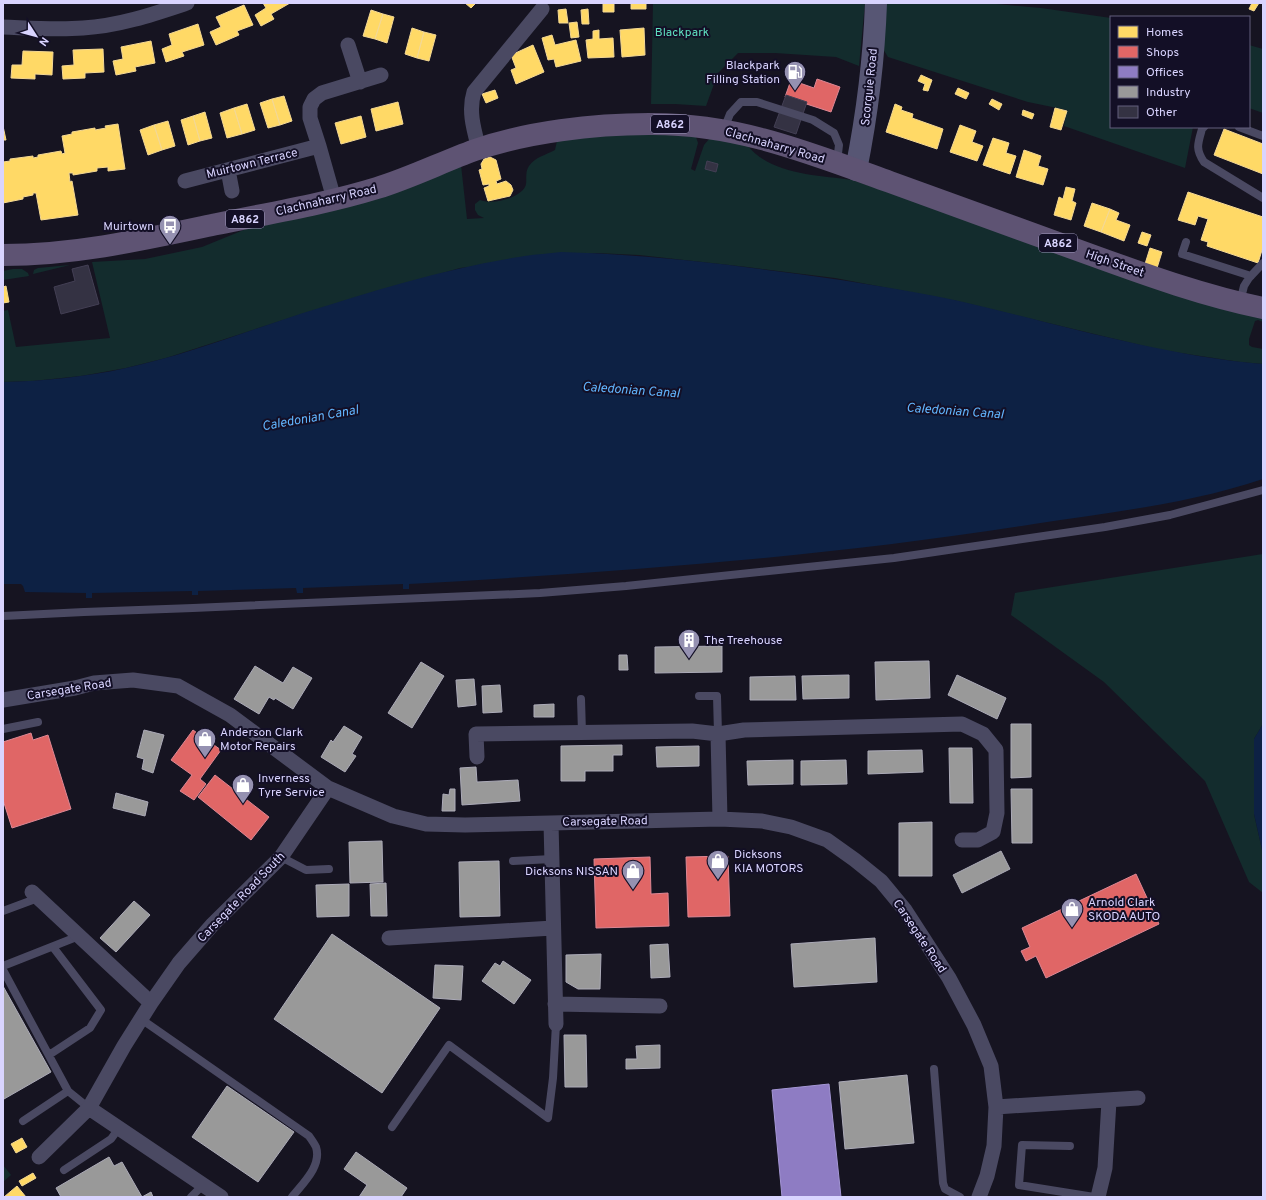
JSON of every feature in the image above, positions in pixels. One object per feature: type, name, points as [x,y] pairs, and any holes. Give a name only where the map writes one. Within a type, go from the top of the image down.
[{"type":"main road","name":"Clachnaharry Road","points":[[3,255],[37,255],[122,244],[334,200],[378,188],[479,149],[542,134],[604,126],[670,124],[692,125],[724,130],[771,141],[847,167]]},
{"type":"main road","name":"High Street","points":[[847,167],[1115,264],[1178,285],[1263,308]]},
{"type":"street","points":[[3,27],[44,29],[84,28],[122,22],[158,8],[187,3]]},
{"type":"street","name":"Scorguie Road","points":[[847,167],[864,130],[876,3]]},
{"type":"street","points":[[479,149],[471,112],[471,102],[474,92],[542,9]]},
{"type":"street","points":[[348,45],[360,82]]},
{"type":"street","points":[[334,200],[310,118],[310,107],[314,99],[322,93],[381,75]]},
{"type":"street","name":"Muirtown Terrace","points":[[185,181],[319,146]]},
{"type":"street","points":[[228,170],[232,191]]},
{"type":"street","name":"Carsegate Road","points":[[3,700],[75,688],[94,683],[133,680],[178,686],[230,715],[328,788],[393,816],[426,824],[465,825],[720,819],[762,821],[791,827],[827,840],[881,881],[905,910],[949,978],[974,1025],[991,1066],[996,1107],[994,1146],[987,1176],[979,1197]]},
{"type":"street","points":[[476,757],[476,734],[692,731],[718,734],[744,730],[962,724],[983,734],[996,750],[997,813],[993,832],[978,840],[962,840]]},
{"type":"street","points":[[718,734],[720,819]]},
{"type":"street","name":"Carsegate Road South","points":[[39,1158],[89,1108],[141,1019],[179,963],[214,924],[281,857],[328,788]]},
{"type":"street","points":[[551,823],[556,1024]]},
{"type":"street","points":[[35,895],[151,1003]]},
{"type":"street","points":[[389,938],[553,928]]},
{"type":"street","points":[[555,1004],[660,1006]]},
{"type":"street","points":[[996,1107],[1138,1098]]},
{"type":"street","points":[[1098,1197],[1105,1168],[1109,1101]]},
{"type":"street","points":[[89,1108],[221,1197]]},
{"type":"lane","points":[[724,130],[730,114],[741,102],[756,102],[813,120],[834,133],[847,167]]},
{"type":"lane","points":[[1203,128],[1197,145],[1199,155],[1204,162],[1263,198]]},
{"type":"lane","points":[[1242,128],[1263,136]]},
{"type":"lane","points":[[1186,242],[1182,254],[1251,276]]},
{"type":"lane","points":[[1240,303],[1244,286],[1263,263]]},
{"type":"lane","points":[[3,616],[540,593],[626,586],[894,558],[1044,537],[1170,515],[1263,490]]},
{"type":"lane","points":[[699,696],[717,696],[718,734]]},
{"type":"lane","points":[[581,699],[582,733]]},
{"type":"lane","points":[[3,729],[38,722]]},
{"type":"lane","points":[[281,857],[306,870],[329,869]]},
{"type":"lane","points":[[513,861],[552,860]]},
{"type":"lane","points":[[3,911],[35,895]]},
{"type":"lane","points":[[3,966],[79,936]]},
{"type":"lane","points":[[49,1055],[90,1028],[101,1010],[54,947]]},
{"type":"lane","points":[[3,970],[68,1091],[89,1108]]},
{"type":"lane","points":[[141,1019],[309,1136],[316,1147],[317,1159],[313,1170],[292,1197]]},
{"type":"lane","points":[[392,1128],[448,1046],[548,1118],[556,1024]]},
{"type":"lane","points":[[934,1069],[943,1183],[945,1189],[960,1197]]},
{"type":"lane","points":[[23,1122],[68,1091]]},
{"type":"lane","points":[[64,1170],[111,1139],[119,1128]]},
{"type":"lane","points":[[1070,1146],[1022,1145],[1019,1184],[1094,1197]]},
{"type":"lane","points":[[191,1197],[203,1185]]},
{"type":"green space","name":"Blackpark","points":[[653,3],[865,3],[859,66],[836,57],[775,53],[738,53],[718,73],[706,106],[651,104]]},
{"type":"green space","points":[[886,3],[986,3],[1041,8],[1110,18],[1110,128],[1193,128],[1185,168],[1064,126],[1067,110],[1028,102],[888,57],[883,49]]},
{"type":"green space","points":[[1250,45],[1263,49],[1263,113],[1250,108]]},
{"type":"green space","points":[[631,132],[696,137],[698,143],[691,169],[695,171],[704,145],[710,138],[747,145],[757,155],[782,168],[810,175],[852,180],[1263,318],[1263,322],[1258,320],[1255,321],[1249,339],[1249,345],[1263,349],[1263,364],[1161,350],[957,301],[835,278],[639,255],[596,253],[460,268],[302,314],[166,358],[126,368],[81,376],[33,381],[3,382],[3,311],[8,310],[16,347],[110,338],[92,262],[145,259],[202,247],[251,227],[461,165],[467,219],[484,218],[478,215],[475,210],[475,204],[480,200],[491,202],[504,200],[517,195],[526,185],[527,172],[531,163],[537,158],[555,150],[557,141]]},
{"type":"green space","points":[[70,265],[33,274],[34,270],[38,268]]},
{"type":"green space","points":[[22,269],[28,273],[29,276],[3,280],[3,271]]},
{"type":"green space","points":[[1263,554],[1263,724],[1254,739],[1254,814],[1263,854],[1263,893],[1249,882],[1205,781],[1104,682],[1011,615],[1015,593]]},
{"type":"green space","points":[[3,1165],[11,1175],[3,1182]]},
{"type":"water","name":"Caledonian Canal","points":[[561,252],[615,254],[695,261],[867,284],[959,301],[1110,338],[1186,354],[1263,364],[1263,479],[1235,488],[1178,501],[956,536],[878,546],[722,562],[409,584],[409,589],[403,589],[403,584],[303,588],[303,593],[297,593],[296,588],[198,591],[198,595],[192,595],[192,591],[92,593],[92,598],[86,598],[86,593],[25,592],[21,584],[3,584],[3,382],[34,381],[96,374],[149,363],[193,350],[303,313],[410,281],[464,267],[530,255]]},
{"type":"water","points":[[1263,724],[1263,854],[1254,814],[1254,739]]},
{"type":"building: Homes","points":[[263,3],[290,3],[271,14],[274,19],[261,26],[255,15],[266,8]]},
{"type":"building: Homes","points":[[465,3],[476,3],[471,8]]},
{"type":"building: Homes","points":[[603,3],[614,3],[614,12],[603,12]]},
{"type":"building: Homes","points":[[631,3],[646,3],[646,9],[631,9]]},
{"type":"building: Homes","points":[[1252,3],[1259,3],[1254,11],[1249,9]]},
{"type":"building: Homes","points":[[244,5],[253,25],[237,31],[239,35],[216,45],[210,32],[221,27],[216,17]]},
{"type":"building: Homes","points":[[566,9],[568,23],[559,23],[558,10]]},
{"type":"building: Homes","points":[[588,9],[589,24],[582,24],[581,10]]},
{"type":"building: Homes","points":[[371,10],[383,14],[375,39],[363,36]]},
{"type":"building: Homes","points":[[383,14],[394,17],[387,43],[375,39]]},
{"type":"building: Homes","points":[[577,22],[579,37],[571,38],[569,23]]},
{"type":"building: Homes","points":[[198,24],[204,45],[182,52],[184,56],[166,62],[162,49],[172,45],[169,34]]},
{"type":"building: Homes","points":[[412,28],[424,32],[417,58],[405,54]]},
{"type":"building: Homes","points":[[644,28],[645,55],[622,57],[620,30]]},
{"type":"building: Homes","points":[[599,30],[599,39],[613,38],[614,57],[588,58],[586,40],[593,39],[593,31]]},
{"type":"building: Homes","points":[[424,32],[436,35],[429,61],[417,58]]},
{"type":"building: Homes","points":[[552,35],[555,45],[576,40],[581,61],[556,67],[554,59],[548,60],[542,38]]},
{"type":"building: Homes","points":[[151,41],[155,63],[135,67],[136,71],[116,75],[113,61],[123,59],[121,47]]},
{"type":"building: Homes","points":[[533,45],[544,72],[516,84],[511,70],[516,68],[511,55]]},
{"type":"building: Homes","points":[[103,49],[104,72],[85,73],[85,78],[63,79],[62,66],[74,65],[73,50]]},
{"type":"building: Homes","points":[[23,51],[53,52],[52,75],[35,74],[35,79],[11,78],[12,65],[22,65]]},
{"type":"building: Homes","points":[[921,75],[932,80],[928,91],[923,90],[925,84],[918,81]]},
{"type":"building: Homes","points":[[958,88],[969,93],[966,99],[955,94]]},
{"type":"building: Homes","points":[[495,90],[498,98],[486,103],[482,94]]},
{"type":"building: Homes","points":[[284,96],[292,121],[280,125],[272,99]]},
{"type":"building: Homes","points":[[272,99],[280,125],[268,128],[260,103]]},
{"type":"building: Homes","points":[[992,99],[1002,104],[999,110],[989,104]]},
{"type":"building: Homes","points":[[398,102],[403,124],[376,131],[371,109]]},
{"type":"building: Homes","points":[[247,104],[255,130],[242,134],[234,108]]},
{"type":"building: Homes","points":[[895,104],[902,107],[901,110],[913,114],[912,118],[943,129],[937,149],[886,132]]},
{"type":"building: Homes","points":[[234,108],[242,134],[227,138],[220,113]]},
{"type":"building: Homes","points":[[1055,108],[1067,111],[1061,130],[1050,127]]},
{"type":"building: Homes","points":[[1023,110],[1034,114],[1032,119],[1022,115]]},
{"type":"building: Homes","points":[[205,112],[212,138],[200,141],[193,116]]},
{"type":"building: Homes","points":[[193,116],[200,141],[188,145],[181,120]]},
{"type":"building: Homes","points":[[361,116],[366,137],[341,144],[335,123]]},
{"type":"building: Homes","points":[[168,121],[175,146],[162,150],[154,125]]},
{"type":"building: Homes","points":[[118,124],[125,169],[108,171],[108,167],[97,168],[97,171],[73,175],[73,173],[69,173],[70,182],[72,181],[78,215],[41,220],[36,193],[23,197],[23,199],[3,203],[3,162],[10,161],[10,159],[33,156],[33,158],[38,157],[38,155],[61,151],[62,154],[65,153],[62,136],[72,134],[72,132],[95,128],[95,130],[106,128],[105,126]]},
{"type":"building: Homes","points":[[154,125],[162,150],[148,155],[140,130]]},
{"type":"building: Homes","points":[[960,125],[976,131],[972,142],[983,146],[977,161],[950,152]]},
{"type":"building: Homes","points":[[3,126],[6,140],[3,140]]},
{"type":"building: Homes","points":[[1224,129],[1263,144],[1263,174],[1214,155]]},
{"type":"building: Homes","points":[[993,138],[1009,143],[1006,153],[1016,156],[1010,174],[983,165]]},
{"type":"building: Homes","points":[[1024,150],[1041,156],[1038,166],[1048,169],[1043,185],[1016,177]]},
{"type":"building: Homes","points":[[490,157],[496,160],[501,179],[496,181],[497,184],[506,181],[511,185],[513,190],[510,196],[488,201],[484,188],[489,186],[489,184],[483,185],[479,170],[482,169],[481,164],[484,159]]},
{"type":"building: Homes","points":[[1066,187],[1075,189],[1072,201],[1076,203],[1071,220],[1054,215],[1059,197],[1063,199]]},
{"type":"building: Homes","points":[[1188,192],[1263,217],[1263,247],[1258,263],[1207,246],[1208,242],[1201,240],[1208,219],[1198,216],[1195,225],[1178,220]]},
{"type":"building: Homes","points":[[1092,203],[1110,209],[1101,232],[1084,226]]},
{"type":"building: Homes","points":[[1110,209],[1119,213],[1116,220],[1130,225],[1124,241],[1101,232]]},
{"type":"building: Homes","points":[[1142,232],[1151,235],[1147,246],[1138,243]]},
{"type":"building: Homes","points":[[1150,248],[1162,252],[1157,268],[1145,264]]},
{"type":"building: Homes","points":[[6,286],[9,302],[3,303],[3,287]]},
{"type":"building: Homes","points":[[22,1138],[27,1147],[16,1153],[11,1144]]},
{"type":"building: Homes","points":[[33,1173],[36,1178],[22,1186],[19,1181]]},
{"type":"building: Homes","points":[[17,1186],[26,1197],[4,1197]]},
{"type":"building: Shops","points":[[817,79],[840,87],[831,112],[785,97],[791,80],[814,88]]},
{"type":"building: Shops","points":[[193,730],[221,750],[200,779],[206,784],[194,800],[180,791],[192,775],[171,760]]},
{"type":"building: Shops","points":[[31,733],[33,740],[48,735],[71,809],[12,828],[3,800],[3,742]]},
{"type":"building: Shops","points":[[215,775],[269,817],[251,840],[198,797]]},
{"type":"building: Shops","points":[[728,856],[730,916],[688,917],[686,857]]},
{"type":"building: Shops","points":[[650,857],[651,894],[668,893],[669,926],[596,928],[594,859]]},
{"type":"building: Shops","points":[[1136,874],[1159,924],[1046,978],[1036,956],[1026,961],[1021,951],[1030,947],[1022,928]]},
{"type":"building: Offices","points":[[829,1084],[841,1197],[782,1197],[772,1090]]},
{"type":"building: Industry","name":"The Treehouse","points":[[722,646],[722,672],[655,673],[655,647]]},
{"type":"building: Industry","points":[[619,655],[627,655],[628,670],[619,670]]},
{"type":"building: Industry","points":[[929,661],[930,698],[876,700],[875,662]]},
{"type":"building: Industry","points":[[421,662],[444,676],[412,728],[388,713]]},
{"type":"building: Industry","points":[[255,666],[283,683],[293,667],[312,678],[293,709],[275,698],[274,700],[269,697],[259,714],[234,699]]},
{"type":"building: Industry","points":[[849,675],[849,698],[803,699],[802,676]]},
{"type":"building: Industry","points":[[957,675],[1006,698],[997,719],[948,695]]},
{"type":"building: Industry","points":[[795,676],[796,700],[750,700],[750,677]]},
{"type":"building: Industry","points":[[474,679],[476,705],[458,707],[456,680]]},
{"type":"building: Industry","points":[[500,685],[502,712],[483,713],[482,686]]},
{"type":"building: Industry","points":[[554,704],[554,717],[534,717],[534,705]]},
{"type":"building: Industry","points":[[1011,724],[1031,724],[1031,777],[1011,778]]},
{"type":"building: Industry","points":[[344,726],[362,737],[352,754],[356,756],[345,772],[321,757],[331,740],[333,742]]},
{"type":"building: Industry","points":[[144,730],[164,735],[153,773],[142,769],[144,759],[137,757]]},
{"type":"building: Industry","points":[[622,745],[622,755],[613,755],[613,771],[585,771],[585,781],[561,781],[561,746]]},
{"type":"building: Industry","points":[[699,746],[699,766],[657,767],[656,747]]},
{"type":"building: Industry","points":[[949,748],[972,748],[973,803],[950,803]]},
{"type":"building: Industry","points":[[922,750],[923,772],[868,774],[868,751]]},
{"type":"building: Industry","points":[[793,760],[793,784],[748,785],[747,761]]},
{"type":"building: Industry","points":[[846,760],[847,784],[801,785],[801,761]]},
{"type":"building: Industry","points":[[476,767],[477,782],[518,780],[520,801],[462,805],[460,768]]},
{"type":"building: Industry","points":[[450,789],[455,789],[455,811],[442,811],[443,794],[449,795]]},
{"type":"building: Industry","points":[[1011,789],[1032,789],[1032,843],[1012,843]]},
{"type":"building: Industry","points":[[116,793],[148,802],[145,816],[113,808]]},
{"type":"building: Industry","points":[[932,822],[932,876],[899,876],[899,823]]},
{"type":"building: Industry","points":[[382,841],[383,882],[350,883],[349,842]]},
{"type":"building: Industry","points":[[1001,851],[1010,869],[962,893],[953,875]]},
{"type":"building: Industry","points":[[499,861],[500,916],[460,917],[459,862]]},
{"type":"building: Industry","points":[[386,883],[387,916],[371,916],[370,884]]},
{"type":"building: Industry","points":[[349,884],[349,916],[317,917],[316,885]]},
{"type":"building: Industry","points":[[134,901],[150,915],[116,952],[100,938]]},
{"type":"building: Industry","points":[[332,934],[440,1008],[382,1093],[274,1019]]},
{"type":"building: Industry","points":[[875,938],[877,982],[794,987],[791,944]]},
{"type":"building: Industry","points":[[668,944],[670,977],[651,978],[650,945]]},
{"type":"building: Industry","points":[[601,954],[600,989],[578,989],[566,982],[566,955]]},
{"type":"building: Industry","points":[[503,961],[531,980],[514,1004],[482,981],[495,963],[500,966]]},
{"type":"building: Industry","points":[[435,965],[463,966],[461,1000],[433,998]]},
{"type":"building: Industry","points":[[3,986],[51,1072],[4,1099],[3,1097]]},
{"type":"building: Industry","points":[[564,1035],[586,1035],[587,1087],[565,1087]]},
{"type":"building: Industry","points":[[660,1045],[660,1068],[626,1069],[626,1059],[637,1059],[636,1046]]},
{"type":"building: Industry","points":[[907,1075],[914,1143],[845,1149],[839,1082]]},
{"type":"building: Industry","points":[[227,1086],[294,1132],[258,1182],[192,1137]]},
{"type":"building: Industry","points":[[356,1152],[407,1188],[401,1197],[359,1197],[367,1185],[344,1169]]},
{"type":"building: Industry","points":[[109,1157],[114,1166],[122,1162],[142,1197],[61,1197],[56,1188]]},
{"type":"building: Industry","points":[[151,1192],[153,1197],[142,1197]]},
{"type":"building: Other","points":[[786,95],[807,102],[796,134],[774,127]]},
{"type":"building: Other","points":[[707,161],[718,164],[716,172],[705,169]]},
{"type":"building: Other","points":[[88,265],[99,304],[61,314],[54,287],[75,281],[72,269]]},
{"type":"place","name":"Blackpark Filling Station","points":[[795,92]]},
{"type":"place","name":"Muirtown","points":[[170,246]]},
{"type":"place","name":"The Treehouse","points":[[689,660]]},
{"type":"place","name":"Anderson Clark Motor Repairs","points":[[205,758]]},
{"type":"place","name":"Inverness Tyre Service","points":[[243,804]]},
{"type":"place","name":"Dicksons KIA MOTORS","points":[[718,880]]},
{"type":"place","name":"Dicksons NISSAN","points":[[633,890]]},
{"type":"place","name":"Arnold Clark SKODA AUTO","points":[[1072,928]]}]
